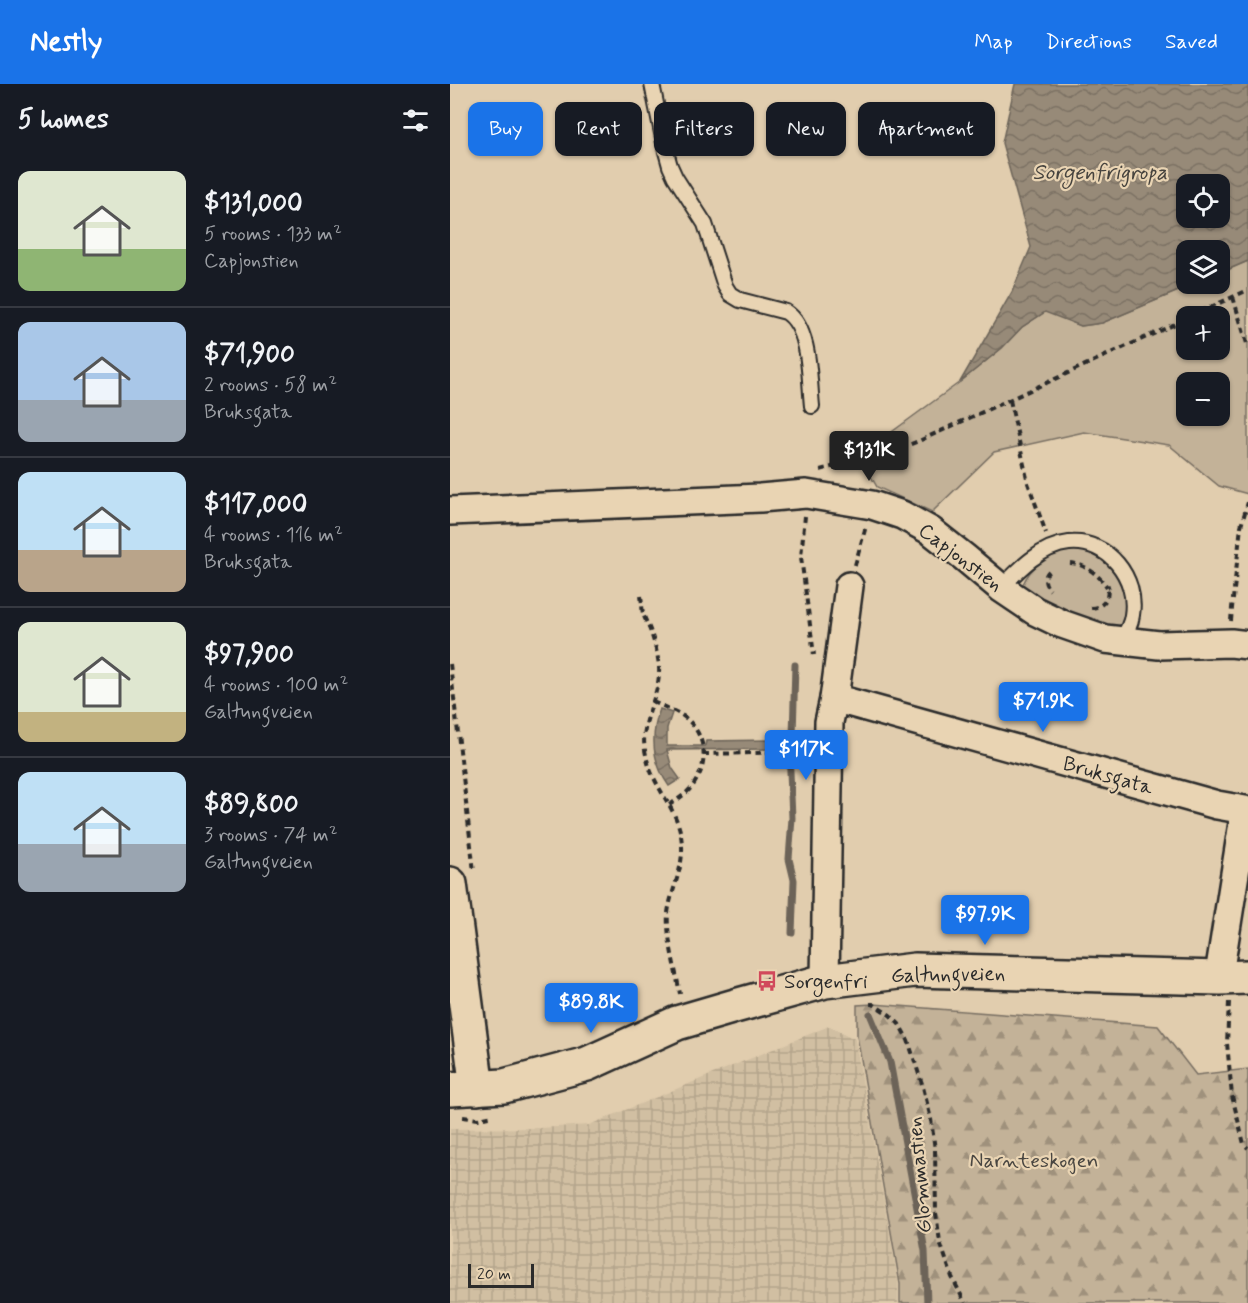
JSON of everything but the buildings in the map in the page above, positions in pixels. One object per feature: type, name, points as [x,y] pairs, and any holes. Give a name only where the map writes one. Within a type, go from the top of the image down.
[{"type":"main road","points":[[450,884],[468,1099]]},
{"type":"main road","name":"Galtungveien","points":[[468,1099],[504,1086],[587,1064],[684,1021],[825,981],[915,970],[1233,978]]},
{"type":"street","name":"Capjonstien","points":[[450,511],[806,494],[872,505],[902,514],[931,531],[1001,588],[1035,611],[1062,624],[1105,639],[1121,641],[1159,645],[1239,644]]},
{"type":"street","points":[[825,981],[829,722],[849,586]]},
{"type":"street","name":"Bruksgata","points":[[834,699],[1217,805],[1245,810],[1221,962],[1233,978]]},
{"type":"lane","points":[[652,84],[670,166],[705,224],[725,286],[730,294],[740,300],[786,312],[798,323],[806,349],[812,406]]},
{"type":"lane","points":[[1001,588],[1027,562],[1051,548],[1069,543],[1082,543],[1105,551],[1113,558],[1131,588],[1132,614],[1121,641]]},
{"type":"path","points":[[1213,306],[1248,290]]},
{"type":"path","points":[[1233,297],[1248,347]]},
{"type":"path","points":[[814,472],[887,453],[919,441],[1176,324]]},
{"type":"path","points":[[1010,400],[1028,483],[1051,548]]},
{"type":"path","points":[[1239,644],[1232,608],[1241,526],[1248,502]]},
{"type":"path","points":[[849,586],[872,505]]},
{"type":"path","points":[[1064,563],[1076,563],[1090,570],[1107,587],[1108,598],[1101,605],[1082,608]]},
{"type":"path","points":[[1051,569],[1045,577],[1045,582],[1052,592]]},
{"type":"path","points":[[1107,587],[1127,578]]},
{"type":"path","points":[[641,596],[660,673],[657,691],[648,714],[644,746],[654,780],[675,813],[682,845],[682,864],[668,913],[684,1021]]},
{"type":"path","points":[[652,702],[687,719],[696,728],[702,744],[703,762],[698,778],[686,794],[669,805]]},
{"type":"path","points":[[703,753],[801,752]]},
{"type":"path","points":[[1233,978],[1227,1043],[1232,1096],[1244,1144],[1248,1148]]},
{"type":"path","name":"Glommastien","points":[[862,1004],[873,1004],[890,1015],[899,1024],[908,1040],[924,1087],[931,1119],[935,1150],[936,1213],[940,1242],[952,1277],[965,1303]]},
{"type":"path","points":[[468,1099],[497,1116]]},
{"type":"shaded area","points":[[829,1026],[855,1039],[898,1281],[898,1303],[450,1303],[450,1129],[589,1125]]},
{"type":"green space","points":[[1248,261],[1248,494],[1219,486],[1169,445],[1084,432],[994,452],[932,512],[877,487],[859,456],[960,382],[1002,348],[1022,327],[1046,311],[1081,326],[1102,323],[1176,292],[1176,294],[1230,294],[1230,269]]},
{"type":"green space","points":[[1069,550],[1095,553],[1113,568],[1120,578],[1126,600],[1123,624],[1108,627],[1061,610],[1028,591],[1023,584],[1036,566],[1048,558]]},
{"type":"green space","name":"Narnteskogen","points":[[873,1004],[1158,1026],[1196,1075],[1248,1069],[1248,1303],[900,1303],[900,1284],[857,1036],[857,1005]]},
{"type":"water","name":"Sorgenfrigropa","points":[[1015,84],[1248,84],[1248,261],[1230,269],[1230,240],[1176,240],[1176,292],[1102,323],[1081,326],[1045,312],[1022,327],[1002,348],[960,382],[1012,292],[1031,247],[1002,143]]},
{"type":"water","points":[[660,709],[672,713],[667,728],[667,746],[705,746],[706,741],[774,740],[774,749],[667,750],[672,768],[680,779],[669,786],[659,768],[654,749],[655,729]]},
{"type":"waterway","points":[[792,933],[794,880],[789,859],[792,818],[789,748],[793,736],[795,665]]},
{"type":"waterway","points":[[870,1014],[890,1062],[925,1251],[927,1303]]},
{"type":"place","name":"Sorgenfri","points":[[767,981]]}]
